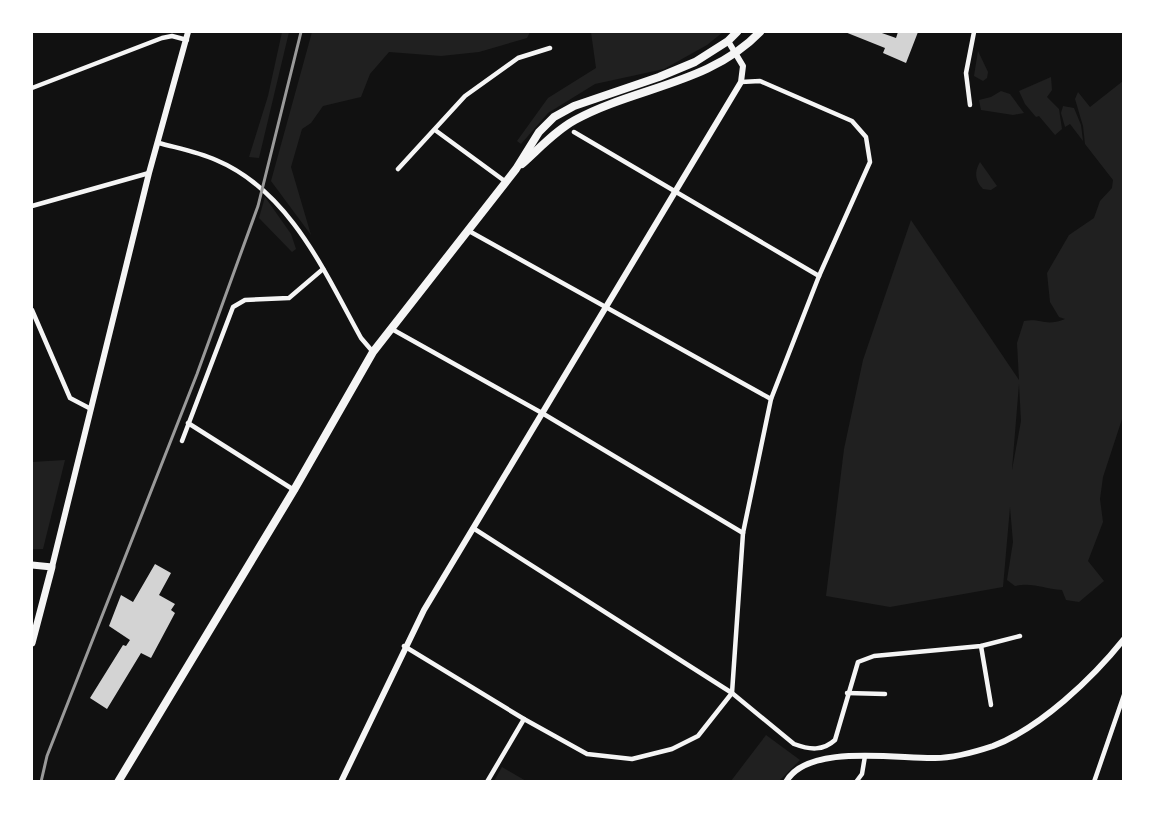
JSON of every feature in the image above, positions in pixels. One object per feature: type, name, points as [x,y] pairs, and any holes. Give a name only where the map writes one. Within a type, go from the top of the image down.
[{"type":"main road","points":[[118,782],[294,490],[373,352],[516,169],[539,132],[560,113],[676,70],[728,41],[737,32]]},
{"type":"main road","points":[[516,169],[551,137],[577,119],[686,78],[736,53],[760,32]]},
{"type":"main road","points":[[32,565],[52,567],[32,643]]},
{"type":"street","points":[[52,567],[149,174],[188,32]]},
{"type":"street","points":[[970,105],[966,72],[974,32]]},
{"type":"street","points":[[32,88],[162,38],[172,36],[186,40]]},
{"type":"street","points":[[341,782],[404,646],[741,82],[744,71],[728,41]]},
{"type":"street","points":[[398,169],[465,96],[518,58],[550,48]]},
{"type":"street","points":[[404,646],[524,719],[587,754],[632,759],[672,749],[698,736],[732,693],[743,533],[771,399],[819,276],[870,162],[867,137],[852,121],[760,81],[741,82]]},
{"type":"street","points":[[435,130],[506,182]]},
{"type":"street","points":[[574,132],[819,276]]},
{"type":"street","points":[[159,143],[215,159],[237,170],[268,194],[290,218],[323,269],[361,338],[373,352]]},
{"type":"street","points":[[32,206],[149,174]]},
{"type":"street","points":[[469,231],[607,305],[771,399]]},
{"type":"street","points":[[182,441],[233,307],[245,300],[289,298],[323,269]]},
{"type":"street","points":[[32,310],[60,381],[70,398],[91,409]]},
{"type":"street","points":[[390,328],[542,413],[743,533]]},
{"type":"street","points":[[188,423],[294,490]]},
{"type":"street","points":[[473,528],[732,693],[795,744],[813,749],[826,747],[835,740],[858,662],[874,656],[981,646],[1020,636]]},
{"type":"street","points":[[786,782],[796,770],[835,757],[936,759],[972,752],[1010,739],[1087,680],[1124,639]]},
{"type":"street","points":[[981,646],[991,705]]},
{"type":"street","points":[[847,693],[885,693]]},
{"type":"street","points":[[1094,782],[1124,695]]},
{"type":"street","points":[[487,782],[524,719]]},
{"type":"street","points":[[855,782],[862,774],[865,756]]},
{"type":"shaded area","points":[[282,32],[289,32],[259,158],[249,157],[268,96]]},
{"type":"shaded area","points":[[312,32],[530,32],[527,38],[479,52],[441,56],[389,52],[370,74],[361,97],[323,106],[311,123],[302,129],[291,167],[311,235],[271,181]]},
{"type":"shaded area","points":[[591,32],[723,32],[707,45],[664,69],[595,84],[548,113],[521,144],[517,141],[548,98],[596,68]]},
{"type":"shaded area","points":[[978,51],[988,72],[987,78],[983,81],[974,76]]},
{"type":"shaded area","points":[[1051,77],[1052,90],[1047,97],[1059,109],[1062,129],[1055,135],[1025,104],[1019,91]]},
{"type":"shaded area","points":[[1123,81],[1123,416],[1103,477],[1100,499],[1103,522],[1088,561],[1104,581],[1079,602],[1066,600],[1062,590],[1033,585],[1015,586],[1007,580],[1013,542],[1010,507],[1003,587],[890,607],[826,596],[844,449],[863,360],[911,220],[1019,380],[1017,343],[1024,321],[1053,322],[1065,319],[1059,317],[1050,302],[1047,273],[1069,235],[1094,218],[1100,201],[1112,188],[1113,180],[1085,144],[1083,126],[1075,99],[1078,92],[1090,107]],"holes":[[[1019,384],[1021,421],[1012,470]]]},
{"type":"shaded area","points":[[1001,91],[1010,94],[1024,113],[1013,115],[981,110],[979,100]]},
{"type":"shaded area","points":[[1063,106],[1074,108],[1081,125],[1083,141],[1070,124],[1065,127],[1061,113]]},
{"type":"shaded area","points":[[980,162],[997,186],[991,190],[983,189],[978,183],[976,176]]},
{"type":"shaded area","points":[[265,197],[291,234],[296,249],[292,252],[259,218]]},
{"type":"shaded area","points":[[65,460],[43,549],[32,549],[32,462]]},
{"type":"shaded area","points":[[766,735],[800,760],[779,781],[731,781]]},
{"type":"shaded area","points":[[502,767],[526,781],[494,781]]},
{"type":"building","points":[[845,32],[879,32],[896,38],[898,32],[918,32],[906,63],[883,53],[885,48]]},
{"type":"building","points":[[155,564],[171,573],[159,595],[175,604],[171,610],[175,613],[151,658],[141,653],[107,709],[90,698],[123,645],[126,646],[130,640],[109,626],[121,595],[133,602]]},
{"type":"railway","points":[[41,782],[47,756],[197,374],[258,206],[301,32]]}]
